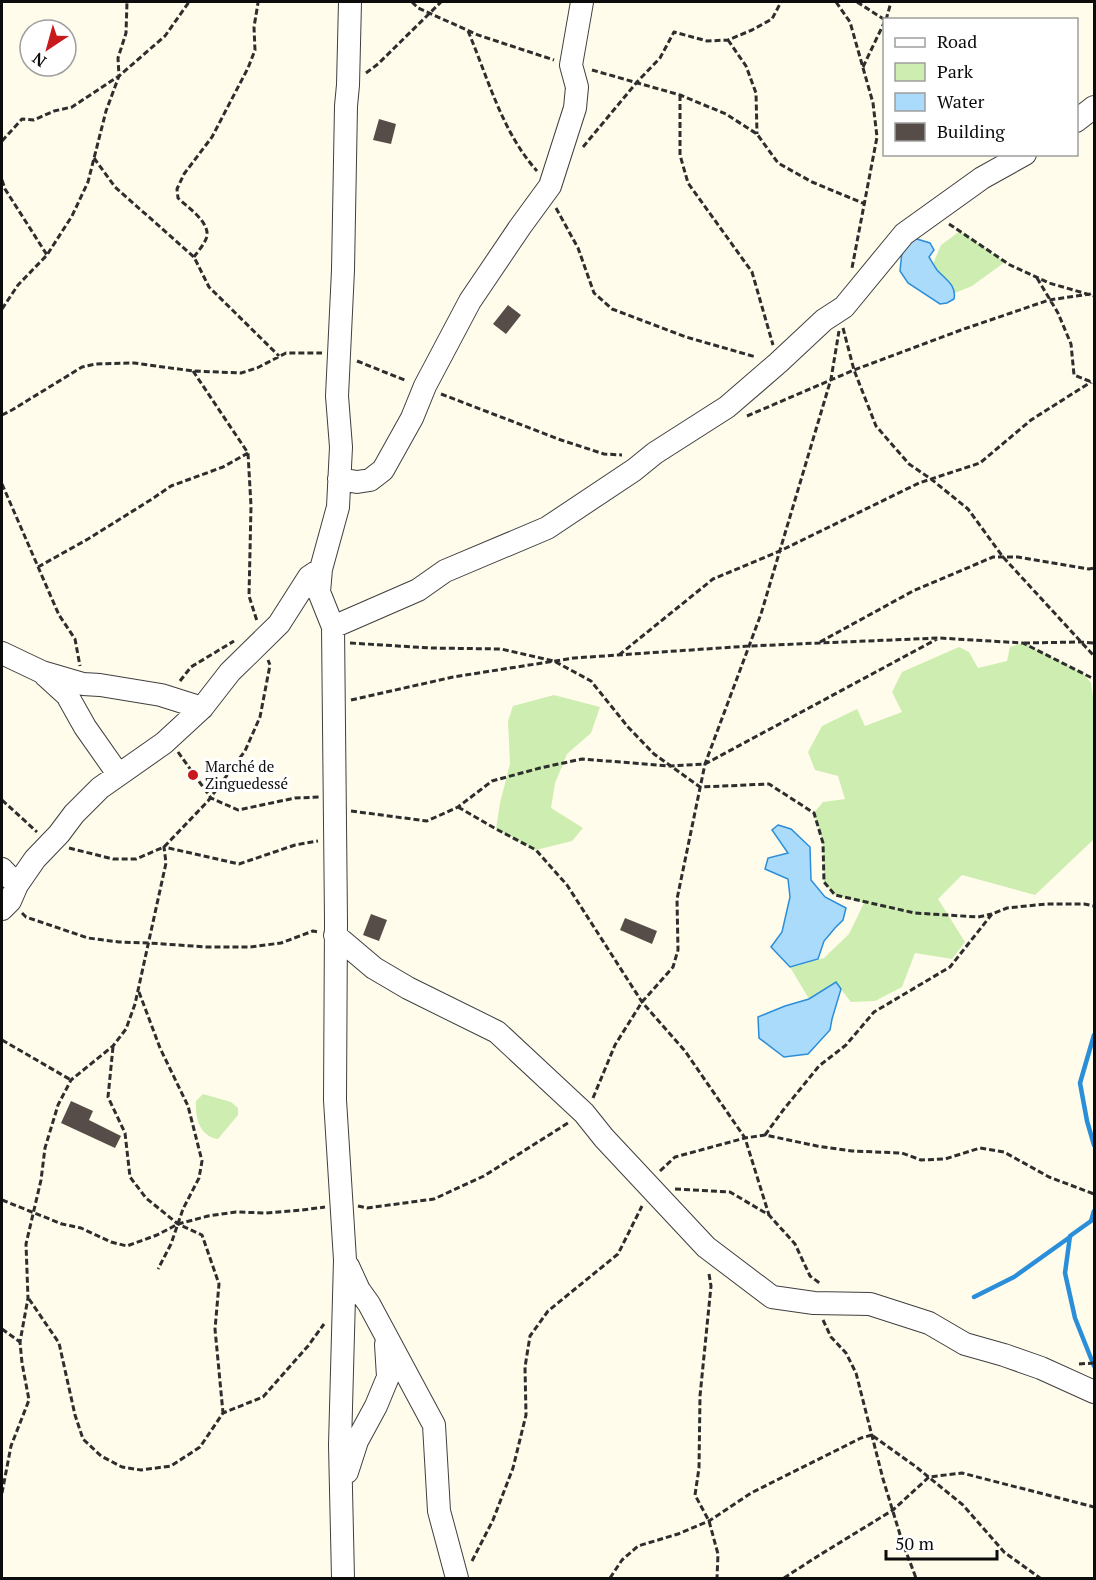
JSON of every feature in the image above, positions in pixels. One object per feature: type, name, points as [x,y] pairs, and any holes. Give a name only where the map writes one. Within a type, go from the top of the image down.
[{"type":"street","points":[[343,1578],[340,1445],[345,1260],[335,1100],[333,635],[319,592],[321,569],[338,507],[340,447],[337,376],[343,270],[350,2]]},
{"type":"street","points":[[339,478],[357,482],[370,480],[382,470],[412,418],[425,386],[470,301],[550,186],[575,108],[577,87],[571,65],[582,2]]},
{"type":"street","points":[[1078,120],[1095,107]]},
{"type":"street","points":[[333,635],[418,590],[444,571],[547,528],[634,470],[655,453],[727,407],[824,320],[844,307],[904,234],[982,178],[1020,156]]},
{"type":"street","points":[[7,891],[74,814],[100,788],[169,739],[202,708],[230,672],[279,624],[309,577],[321,569]]},
{"type":"street","points":[[2,653],[42,672],[83,684],[168,697],[202,708]]},
{"type":"street","points":[[42,672],[67,695],[85,727],[118,774]]},
{"type":"street","points":[[335,935],[374,968],[408,988],[497,1032],[584,1113],[604,1138],[706,1247],[772,1297],[819,1295],[870,1304],[929,1323],[965,1344],[1004,1354],[1095,1392]]},
{"type":"street","points":[[345,1260],[359,1290],[369,1304],[434,1425],[439,1511],[462,1574]]},
{"type":"street","points":[[341,1492],[357,1441],[376,1406],[388,1377],[386,1336]]},
{"type":"path","points":[[2,309],[18,285],[47,255],[72,216],[88,182],[106,111],[119,76],[118,58],[126,33],[127,2]]},
{"type":"path","points":[[2,141],[22,119],[34,120],[54,111],[72,107],[119,76],[165,36],[189,2]]},
{"type":"path","points":[[412,2],[418,8],[468,31],[527,52],[680,95],[726,114],[757,134],[778,163],[812,182],[865,204]]},
{"type":"path","points":[[348,85],[378,64],[441,2]]},
{"type":"path","points":[[578,153],[660,58],[674,32],[707,41],[728,40],[771,19],[781,2]]},
{"type":"path","points":[[836,2],[850,22],[873,103],[877,138],[850,276]]},
{"type":"path","points":[[857,2],[883,20]]},
{"type":"path","points":[[886,18],[891,2]]},
{"type":"path","points":[[194,258],[207,235],[206,228],[201,220],[178,198],[177,189],[184,174],[212,137],[248,68],[255,50],[254,27],[258,3]]},
{"type":"path","points":[[862,68],[883,25]]},
{"type":"path","points":[[468,31],[503,119],[529,162],[550,186],[557,210],[578,248],[594,293],[612,309],[686,337],[778,363]]},
{"type":"path","points":[[728,40],[746,66],[756,93],[757,134]]},
{"type":"path","points":[[680,95],[680,155],[688,183],[752,272],[778,363]]},
{"type":"path","points":[[94,159],[115,187],[194,258],[209,287],[279,356]]},
{"type":"path","points":[[2,180],[5,189],[47,255]]},
{"type":"path","points":[[933,214],[1010,265],[1049,283],[1093,294]]},
{"type":"path","points":[[1036,277],[1058,313],[1071,344],[1074,375],[1093,383]]},
{"type":"path","points":[[737,419],[831,379],[961,330],[1049,300],[1093,294]]},
{"type":"path","points":[[2,1200],[62,1224],[81,1228],[111,1242],[127,1246],[178,1224],[208,1216],[236,1212],[267,1213],[302,1210],[343,1204],[367,1208],[434,1198],[484,1176],[584,1113],[598,1088],[615,1045],[642,1002],[673,967],[678,950],[677,898],[705,764],[761,614],[831,379],[841,321],[854,370],[876,426],[909,464],[968,509],[1003,557],[1095,656]]},
{"type":"path","points":[[2,415],[82,367],[96,364],[134,363],[193,371],[241,373],[257,368],[286,353],[329,354]]},
{"type":"path","points":[[350,358],[417,384]]},
{"type":"path","points":[[2,800],[50,843],[113,859],[136,859],[164,847],[211,798],[245,751],[260,717],[270,665],[249,596],[251,506],[248,453],[193,371]]},
{"type":"path","points":[[619,655],[713,579],[780,550],[919,483],[980,463],[1031,420],[1093,383]]},
{"type":"path","points":[[438,393],[604,454],[628,456],[655,453]]},
{"type":"path","points":[[38,567],[88,539],[171,486],[223,467],[248,453]]},
{"type":"path","points":[[2,484],[59,615],[75,639],[83,684]]},
{"type":"path","points":[[818,643],[913,591],[993,557],[1018,556],[1089,569],[1095,568]]},
{"type":"path","points":[[333,635],[430,648],[501,649],[554,661],[591,681],[654,754],[700,788],[769,784],[814,813],[823,843],[824,882],[835,895],[915,913],[978,917],[1007,908],[1046,904],[1095,906]]},
{"type":"path","points":[[168,697],[191,667],[240,638],[264,640]]},
{"type":"path","points":[[333,704],[453,677],[574,658],[749,646],[939,638],[1023,643],[1095,643]]},
{"type":"path","points":[[169,739],[211,798],[238,810],[295,798],[427,821],[458,807],[492,782],[582,759],[670,766],[705,764],[939,638]]},
{"type":"path","points":[[1023,643],[1095,679]]},
{"type":"path","points":[[458,807],[536,850],[567,885],[642,1002],[686,1051],[745,1138],[769,1215]]},
{"type":"path","points":[[164,847],[239,864],[295,845],[335,839]]},
{"type":"path","points":[[2,1493],[11,1446],[28,1400],[20,1342],[28,1298],[26,1244],[41,1180],[45,1148],[58,1105],[71,1080],[113,1046],[126,1029],[135,1004],[166,864],[164,847]]},
{"type":"path","points":[[7,891],[26,917],[88,938],[207,947],[250,947],[281,943],[313,931],[335,935]]},
{"type":"path","points":[[765,1136],[819,1066],[846,1045],[874,1012],[950,967],[992,914]]},
{"type":"path","points":[[138,990],[160,1048],[188,1106],[202,1161],[199,1178],[183,1209],[171,1244],[158,1269]]},
{"type":"path","points":[[2,1040],[71,1080]]},
{"type":"path","points":[[113,1046],[108,1097],[125,1132],[130,1177],[146,1198],[178,1224],[202,1235],[219,1284],[215,1329],[223,1413]]},
{"type":"path","points":[[462,1574],[493,1520],[513,1468],[526,1415],[525,1368],[530,1336],[548,1311],[618,1254],[657,1174],[675,1156],[745,1138],[765,1136],[852,1151],[902,1153],[921,1160],[945,1159],[980,1148],[1004,1152],[1049,1177],[1095,1194]]},
{"type":"path","points":[[650,1187],[730,1192],[769,1215],[795,1244],[819,1295],[831,1337],[846,1353],[855,1373],[902,1541],[916,1578]]},
{"type":"path","points":[[706,1247],[711,1286],[700,1396],[699,1468],[695,1495],[709,1521],[718,1554],[717,1578]]},
{"type":"path","points":[[28,1298],[59,1343],[75,1415],[83,1439],[101,1456],[122,1467],[141,1470],[171,1466],[200,1447],[223,1413],[263,1396],[308,1346],[326,1321]]},
{"type":"path","points":[[2,1329],[20,1342]]},
{"type":"path","points":[[610,1578],[622,1560],[638,1546],[678,1534],[709,1521],[751,1493],[861,1438],[872,1435]]},
{"type":"path","points":[[872,1435],[963,1505],[1004,1552],[1040,1578]]},
{"type":"path","points":[[784,1578],[893,1510],[929,1478],[962,1473],[1095,1507]]},
{"type":"green space","points":[[960,231],[1005,262],[972,286],[955,293],[933,264],[941,245]]},
{"type":"green space","points":[[1023,643],[1083,673],[1091,683],[1094,703],[1094,839],[1035,895],[962,875],[938,899],[965,942],[952,959],[915,953],[902,987],[875,1001],[851,1002],[836,983],[809,999],[790,967],[824,958],[849,934],[864,903],[835,895],[824,882],[823,843],[814,813],[823,802],[845,799],[838,776],[815,770],[808,752],[822,726],[857,709],[865,726],[902,712],[892,692],[902,672],[959,647],[969,652],[978,668],[1007,661],[1010,647]]},
{"type":"green space","points":[[554,695],[600,707],[591,733],[567,754],[555,783],[551,808],[583,828],[572,841],[536,850],[496,829],[510,764],[508,721],[513,706]]},
{"type":"green space","points":[[203,1094],[231,1102],[238,1108],[238,1115],[218,1139],[202,1130],[196,1113],[196,1101]]},
{"type":"water","points":[[907,236],[930,243],[934,250],[929,257],[937,270],[952,286],[954,299],[940,304],[908,283],[900,271],[903,241]]},
{"type":"water","points":[[778,825],[791,829],[810,847],[811,880],[825,897],[846,908],[843,920],[824,941],[818,959],[790,967],[771,947],[782,932],[790,897],[788,879],[765,869],[768,858],[788,853],[772,830]]},
{"type":"water","points":[[836,982],[841,989],[830,1030],[808,1054],[784,1057],[759,1038],[758,1017],[809,999]]},
{"type":"building","points":[[379,119],[396,124],[391,144],[373,140]]},
{"type":"building","points":[[508,305],[521,315],[506,334],[493,324]]},
{"type":"building","points":[[371,914],[387,920],[379,941],[363,935]]},
{"type":"building","points":[[625,918],[657,931],[652,944],[620,930]]},
{"type":"building","points":[[71,1101],[93,1111],[89,1120],[121,1136],[115,1148],[61,1123]]},
{"type":"waterway","points":[[1094,1035],[1080,1083],[1094,1145]]},
{"type":"waterway","points":[[1094,1211],[1091,1221],[1070,1236],[1065,1273],[1075,1318],[1094,1366]]},
{"type":"waterway","points":[[974,1297],[1014,1277],[1070,1237]]},
{"type":"place","name":"Marché de Zinguedessé","points":[[193,775]]}]
